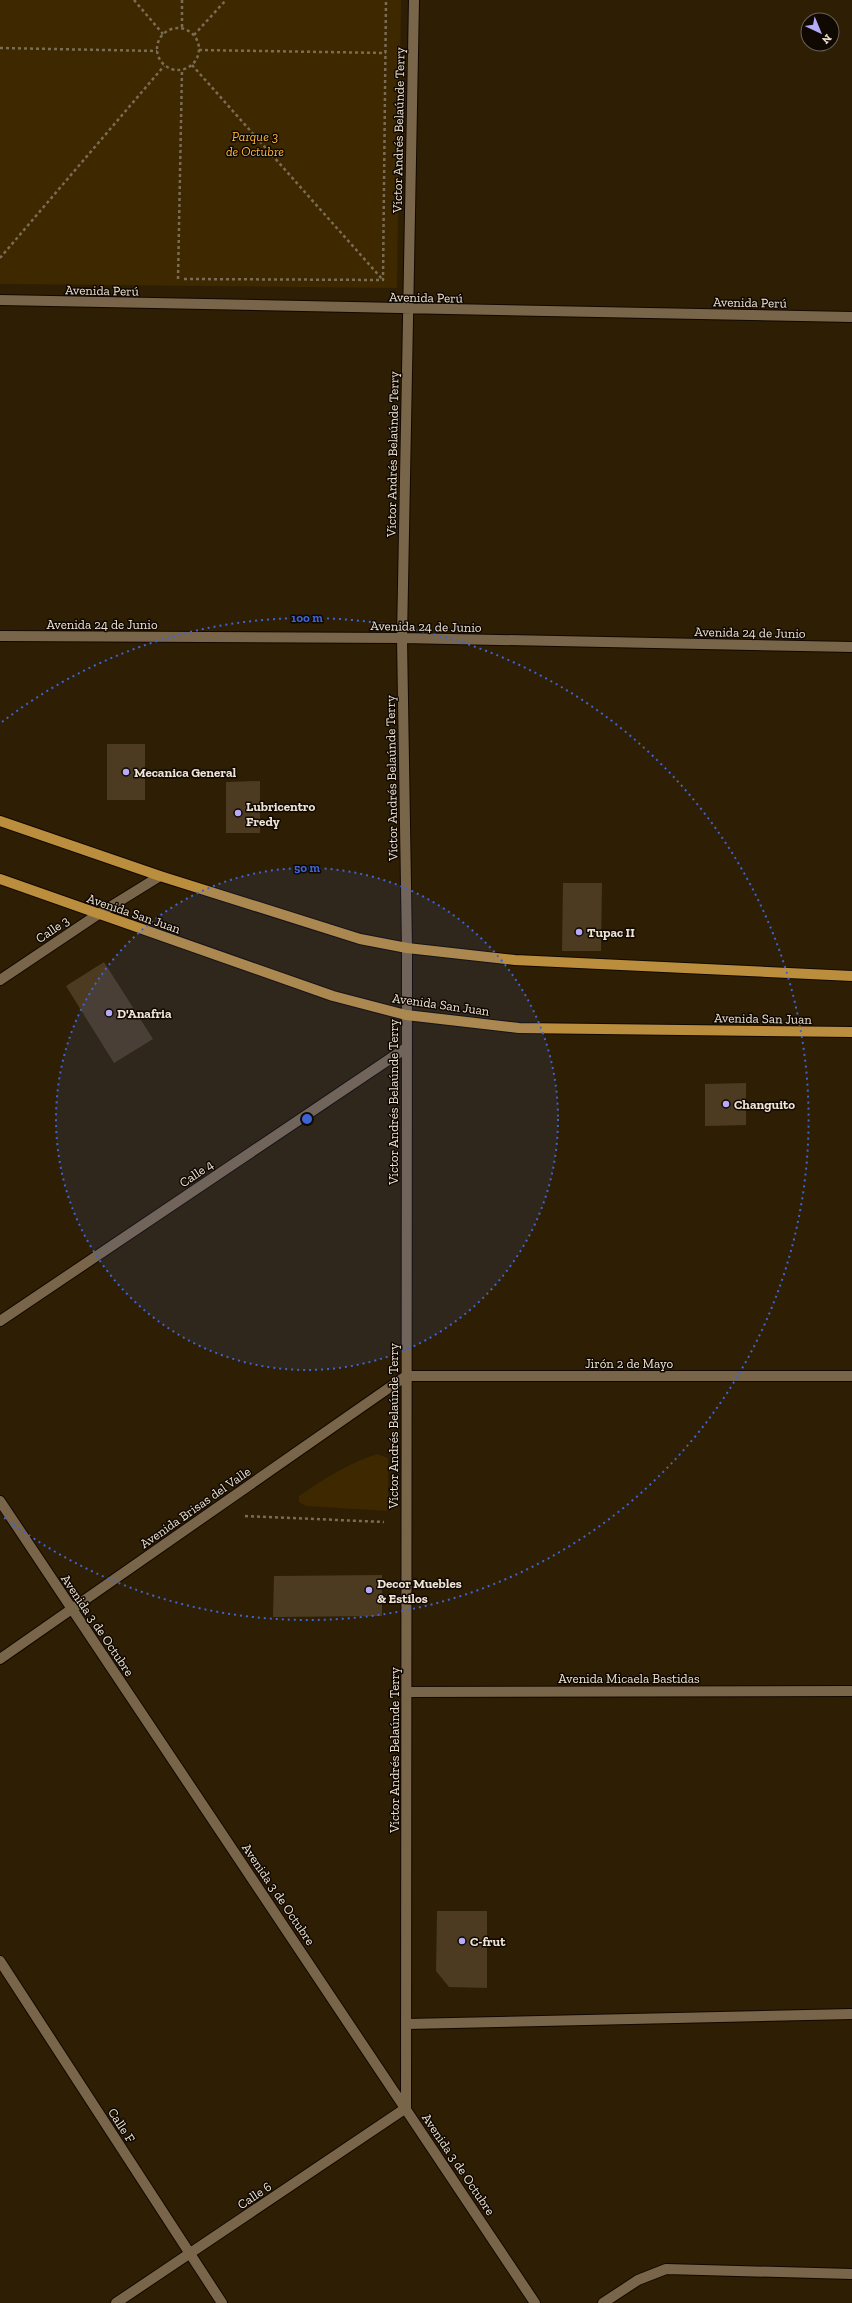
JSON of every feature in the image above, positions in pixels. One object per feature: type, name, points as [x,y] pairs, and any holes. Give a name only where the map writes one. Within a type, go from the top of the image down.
[{"type":"main road","points":[[0,821],[160,876],[360,939],[407,948],[515,960],[852,976]]},
{"type":"main road","name":"Avenida San Juan","points":[[0,879],[97,915],[333,996],[406,1015],[519,1028],[852,1032]]},
{"type":"street","name":"Víctor Andrés Belaúnde Terry","points":[[406,2108],[407,948],[402,638],[414,0]]},
{"type":"street","name":"Avenida Perú","points":[[0,300],[408,310],[852,317]]},
{"type":"street","name":"Avenida 24 de Junio","points":[[0,636],[402,638],[852,647]]},
{"type":"street","name":"Calle 3","points":[[0,980],[97,915],[160,876]]},
{"type":"street","name":"Calle 4","points":[[0,1321],[406,1048]]},
{"type":"street","name":"Jirón 2 de Mayo","points":[[406,1376],[852,1376]]},
{"type":"street","name":"Avenida Brisas del Valle","points":[[0,1659],[406,1376]]},
{"type":"street","name":"Avenida 3 de Octubre","points":[[0,1501],[535,2303]]},
{"type":"street","name":"Avenida Micaela Bastidas","points":[[407,1692],[852,1691]]},
{"type":"street","name":"Calle F","points":[[0,1961],[222,2303]]},
{"type":"street","points":[[407,2024],[852,2014]]},
{"type":"street","name":"Calle 6","points":[[116,2303],[406,2108]]},
{"type":"street","points":[[603,2303],[638,2280],[654,2273],[666,2270],[852,2274]]},
{"type":"path","points":[[134,0],[163,34]]},
{"type":"path","points":[[182,0],[182,28]]},
{"type":"path","points":[[194,35],[226,0]]},
{"type":"path","points":[[383,280],[386,0]]},
{"type":"path","points":[[175,28],[182,28],[194,35],[198,40],[199,50],[196,60],[192,65],[182,70],[170,70],[160,61],[157,50],[158,40],[163,34],[175,28]]},
{"type":"path","points":[[0,48],[157,50]]},
{"type":"path","points":[[199,50],[386,53]]},
{"type":"path","points":[[192,65],[408,310]]},
{"type":"path","points":[[0,258],[164,66]]},
{"type":"path","points":[[178,279],[182,70]]},
{"type":"path","points":[[170,278],[383,280]]},
{"type":"path","points":[[244,1516],[407,1523]]},
{"type":"green space","name":"Parque 3 de Octubre","points":[[0,0],[401,0],[397,288],[0,284]]},
{"type":"green space","points":[[377,1454],[388,1458],[388,1511],[306,1506],[299,1502],[299,1496],[326,1478],[356,1462]]},
{"type":"building","name":"Mecanica General","points":[[107,744],[145,744],[145,800],[107,800]]},
{"type":"building","points":[[260,781],[260,833],[226,833],[226,782]]},
{"type":"building","points":[[563,883],[602,883],[601,951],[562,951]]},
{"type":"building","name":"D'Anafria","points":[[104,962],[153,1039],[114,1063],[66,986]]},
{"type":"building","name":"Changuito","points":[[746,1083],[746,1125],[705,1126],[705,1084]]},
{"type":"building","points":[[382,1575],[382,1616],[273,1617],[274,1576]]},
{"type":"building","name":"C-frut","points":[[437,1911],[487,1911],[487,1988],[449,1987],[436,1971]]},
{"type":"place","name":"Mecanica General","points":[[126,772]]},
{"type":"place","name":"Lubricentro Fredy","points":[[238,813]]},
{"type":"place","name":"Tupac II","points":[[579,932]]},
{"type":"place","name":"D'Anafria","points":[[109,1013]]},
{"type":"place","name":"Changuito","points":[[726,1104]]},
{"type":"place","name":"Decor Muebles & Estilos","points":[[369,1590]]},
{"type":"place","name":"C-frut","points":[[462,1941]]}]
